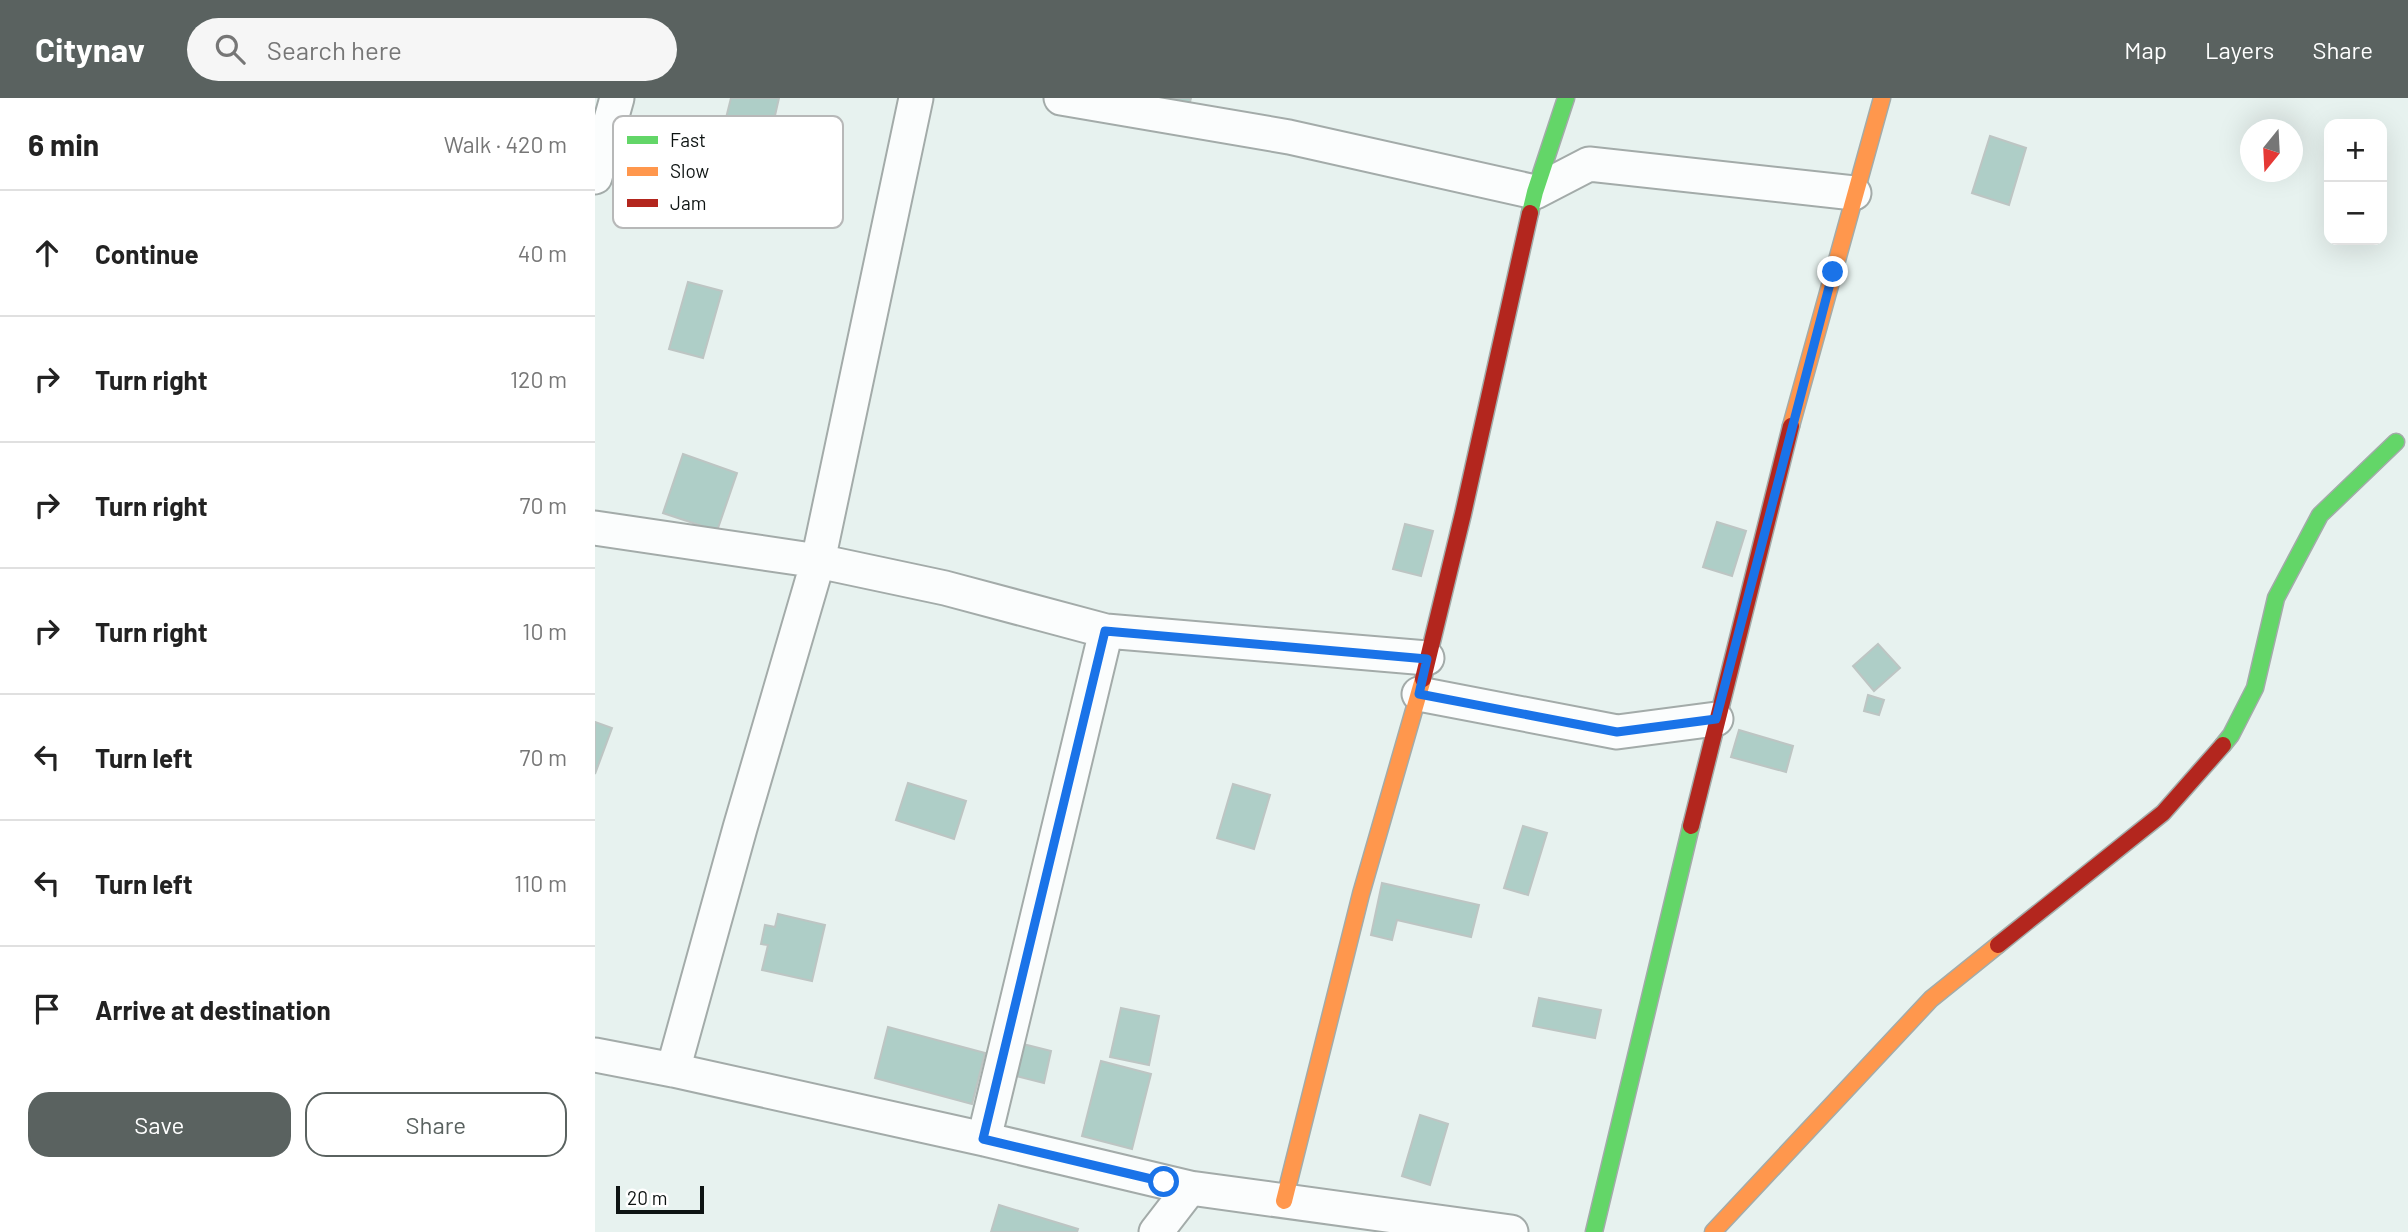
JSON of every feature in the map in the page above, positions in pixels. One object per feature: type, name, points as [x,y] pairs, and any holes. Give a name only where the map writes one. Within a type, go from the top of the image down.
[{"type":"street","points":[[595,177],[617,98]]},
{"type":"street","points":[[673,1070],[818,561],[916,98]]},
{"type":"street","points":[[1061,98],[1289,136],[1535,192],[1589,164],[1854,193]]},
{"type":"street","points":[[1284,1201],[1361,894],[1419,694],[1464,514],[1535,192],[1566,98]]},
{"type":"street","points":[[1594,1232],[1716,719],[1854,193],[1882,98]]},
{"type":"street","points":[[1713,1232],[1931,999],[2163,813],[2206,764],[2231,735],[2255,688],[2276,598],[2320,515],[2396,442]]},
{"type":"street","points":[[595,528],[818,561],[945,587],[1105,631],[1427,659]]},
{"type":"street","points":[[983,1139],[1105,631]]},
{"type":"street","points":[[1419,694],[1617,732],[1716,719]]},
{"type":"street","points":[[595,1055],[983,1139],[1189,1188],[1511,1232]]},
{"type":"street","points":[[1157,1232],[1189,1188]]},
{"type":"building","points":[[731,98],[779,98],[775,116],[726,116]]},
{"type":"building","points":[[1138,98],[1191,98],[1188,110]]},
{"type":"building","points":[[1990,136],[2026,148],[2009,205],[1972,193]]},
{"type":"building","points":[[688,282],[722,291],[703,358],[669,349]]},
{"type":"building","points":[[683,454],[737,473],[717,531],[663,513]]},
{"type":"building","points":[[1717,522],[1746,531],[1732,576],[1703,567]]},
{"type":"building","points":[[1405,524],[1433,531],[1421,576],[1393,569]]},
{"type":"building","points":[[1878,644],[1900,668],[1874,691],[1853,666]]},
{"type":"building","points":[[1868,695],[1884,700],[1879,715],[1864,711]]},
{"type":"building","points":[[595,722],[612,728],[595,774]]},
{"type":"building","points":[[1739,730],[1793,746],[1786,772],[1731,757]]},
{"type":"building","points":[[908,783],[966,801],[954,839],[896,820]]},
{"type":"building","points":[[1233,784],[1270,795],[1254,849],[1217,838]]},
{"type":"building","points":[[1523,826],[1547,833],[1528,895],[1504,888]]},
{"type":"building","points":[[1382,883],[1479,905],[1471,937],[1397,920],[1392,940],[1371,935]]},
{"type":"building","points":[[778,914],[825,925],[812,981],[762,970],[768,945],[761,944],[765,925],[775,927]]},
{"type":"building","points":[[1539,998],[1601,1010],[1595,1038],[1533,1026]]},
{"type":"building","points":[[1121,1008],[1159,1016],[1149,1065],[1110,1057]]},
{"type":"building","points":[[888,1027],[985,1053],[972,1104],[875,1078]]},
{"type":"building","points":[[1023,1044],[1051,1051],[1044,1083],[1016,1076]]},
{"type":"building","points":[[1101,1061],[1151,1074],[1132,1149],[1082,1136]]},
{"type":"building","points":[[1420,1115],[1448,1124],[1430,1185],[1402,1176]]},
{"type":"building","points":[[999,1205],[1078,1229],[1077,1232],[991,1232]]},
{"type":"traffic: fast","points":[[1530,213],[1566,98]]},
{"type":"traffic: fast","points":[[2223,745],[2255,688],[2276,598],[2320,515],[2396,442]]},
{"type":"traffic: fast","points":[[1594,1232],[1691,826]]},
{"type":"traffic: slow","points":[[1791,426],[1882,98]]},
{"type":"traffic: slow","points":[[1284,1201],[1361,894],[1423,679]]},
{"type":"traffic: slow","points":[[1713,1232],[1931,999],[1998,945]]},
{"type":"traffic: jam","points":[[1423,679],[1530,213]]},
{"type":"traffic: jam","points":[[1691,826],[1791,426]]},
{"type":"traffic: jam","points":[[1998,945],[2163,813],[2223,745]]},
{"type":"route","points":[[1164,1182],[983,1139],[1105,631],[1427,659],[1419,694],[1617,732],[1716,719],[1833,272]]}]
